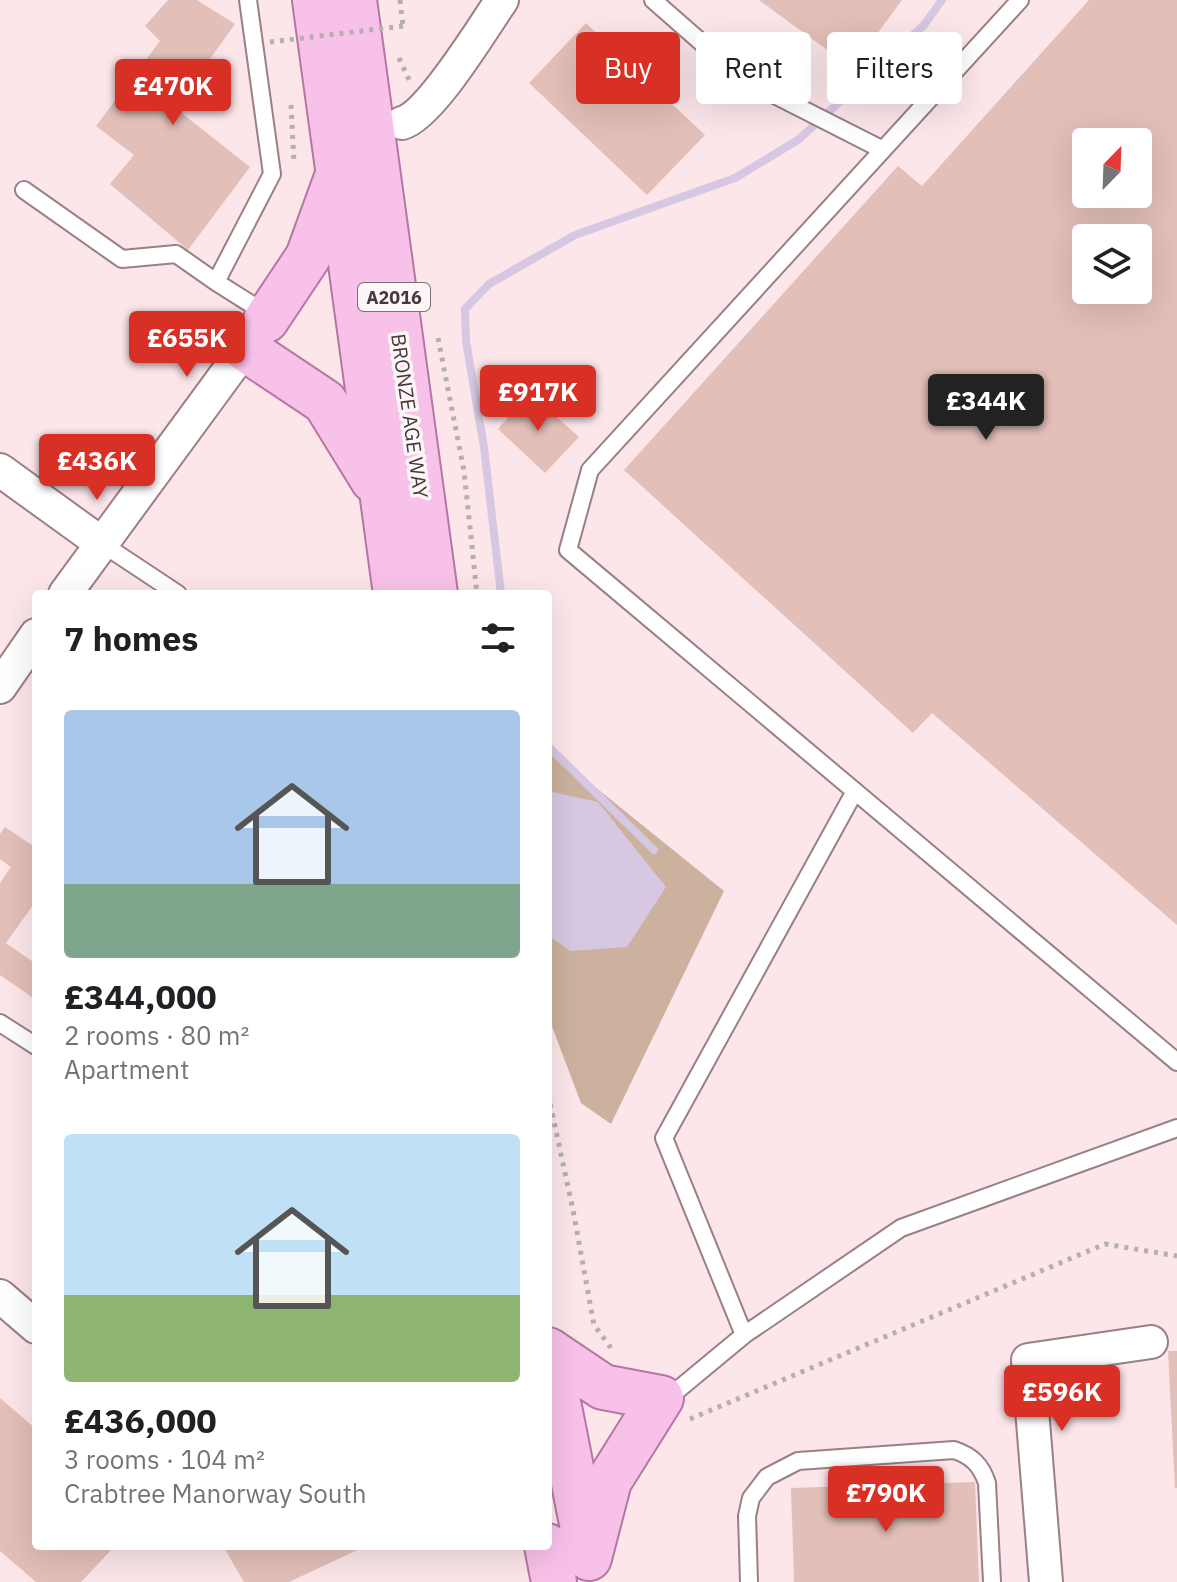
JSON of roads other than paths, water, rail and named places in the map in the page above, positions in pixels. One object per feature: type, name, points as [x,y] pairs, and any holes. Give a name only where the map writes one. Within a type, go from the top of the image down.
[{"type":"main road","name":"BRONZE AGE WAY","points":[[315,0],[395,590]]},
{"type":"main road","name":"BRONZE AGE WAY","points":[[354,0],[434,590]]},
{"type":"main road","points":[[338,174],[308,257],[255,334],[325,402],[382,495]]},
{"type":"main road","points":[[552,1354],[603,1387],[675,1409],[609,1481],[579,1574]]},
{"type":"main road","points":[[552,1380],[579,1574]]},
{"type":"main road","points":[[552,1550],[579,1574]]},
{"type":"street","points":[[402,123],[430,104],[502,0]]},
{"type":"street","points":[[68,590],[255,334]]},
{"type":"street","points":[[0,470],[101,543]]},
{"type":"street","points":[[0,687],[32,641]]},
{"type":"street","points":[[0,1296],[32,1324]]},
{"type":"street","points":[[1046,1582],[1028,1360],[1151,1342]]},
{"type":"lane","points":[[216,282],[272,174],[248,0]]},
{"type":"lane","points":[[653,0],[743,79],[883,150]]},
{"type":"lane","points":[[1020,0],[590,470],[568,550],[1177,1062]]},
{"type":"lane","points":[[24,190],[122,259],[176,254],[254,306],[255,334]]},
{"type":"lane","points":[[101,543],[172,590]]},
{"type":"lane","points":[[744,1335],[664,1138],[855,791]]},
{"type":"lane","points":[[0,1023],[32,1043]]},
{"type":"lane","points":[[675,1409],[674,1393],[744,1335],[901,1228],[1177,1128]]},
{"type":"lane","points":[[749,1582],[747,1516],[751,1498],[767,1477],[798,1461],[954,1450],[976,1462],[987,1483],[992,1582]]},
{"type":"waterway","points":[[501,590],[484,447],[466,341],[465,309],[489,284],[575,235],[735,178],[798,140],[924,25],[942,0]]},
{"type":"waterway","points":[[552,750],[654,850]]}]
